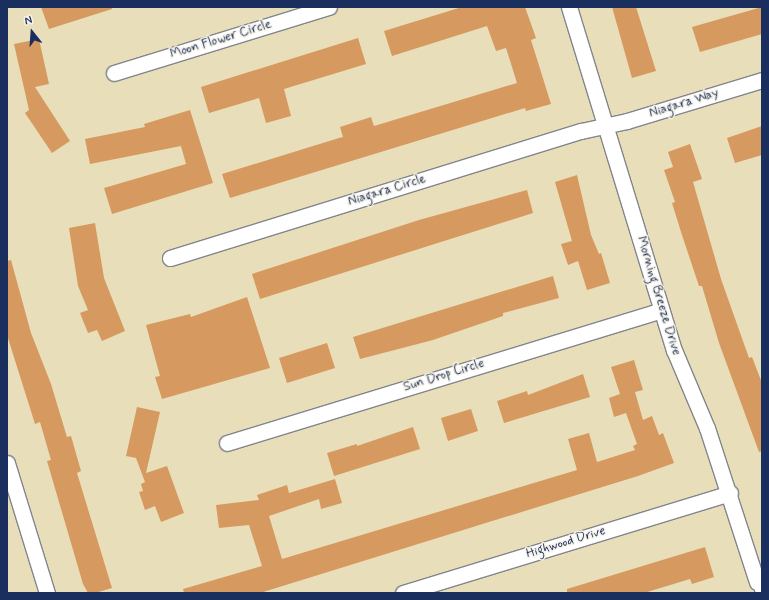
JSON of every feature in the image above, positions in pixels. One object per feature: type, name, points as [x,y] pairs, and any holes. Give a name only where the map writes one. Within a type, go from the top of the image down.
[{"type":"street","name":"Moon Flower Circle","points":[[114,74],[329,7]]},
{"type":"street","name":"Morning Breeze Drive","points":[[569,7],[674,350],[707,428],[730,493],[758,587]]},
{"type":"street","name":"Niagara Way","points":[[605,126],[762,80]]},
{"type":"street","name":"Niagara Circle","points":[[170,258],[573,133],[605,126]]},
{"type":"street","name":"Sun Drop Circle","points":[[227,443],[661,310]]},
{"type":"street","points":[[7,463],[47,593]]},
{"type":"street","name":"Highwood Drive","points":[[402,593],[730,493]]},
{"type":"building","points":[[41,7],[112,7],[112,9],[49,29]]},
{"type":"building","points":[[462,7],[525,7],[536,38],[531,40],[551,104],[526,111],[525,108],[230,198],[222,174],[343,137],[340,127],[371,117],[374,126],[517,83],[506,48],[496,51],[487,26],[392,56],[384,31]]},
{"type":"building","points":[[612,7],[636,7],[656,71],[632,78]]},
{"type":"building","points":[[762,7],[762,34],[700,52],[692,27]]},
{"type":"building","points":[[358,38],[366,64],[284,89],[291,116],[266,123],[259,98],[209,113],[201,87]]},
{"type":"building","points":[[39,39],[49,84],[35,87],[70,141],[52,153],[25,113],[29,110],[14,44]]},
{"type":"building","points":[[190,110],[213,183],[112,214],[104,188],[186,164],[181,146],[90,164],[85,139],[145,127],[144,124]]},
{"type":"building","points":[[762,126],[762,155],[735,163],[727,138]]},
{"type":"building","points":[[690,144],[702,179],[693,182],[721,279],[749,358],[752,357],[762,383],[762,451],[759,452],[719,343],[702,286],[699,286],[672,203],[675,202],[664,170],[673,167],[668,152]]},
{"type":"building","points":[[577,175],[591,235],[599,254],[601,253],[610,283],[587,290],[578,261],[568,265],[561,244],[572,241],[555,182]]},
{"type":"building","points":[[527,190],[533,213],[260,299],[252,274],[419,220]]},
{"type":"building","points":[[95,223],[104,278],[125,331],[102,341],[97,330],[88,333],[80,313],[88,310],[78,286],[69,228]]},
{"type":"building","points":[[11,260],[31,333],[51,384],[67,437],[71,436],[81,471],[77,473],[112,588],[95,593],[88,593],[83,584],[47,461],[51,460],[40,422],[35,424],[7,335],[7,261]]},
{"type":"building","points":[[553,276],[559,298],[503,313],[503,316],[433,340],[360,359],[353,337]]},
{"type":"building","points":[[247,297],[270,368],[162,399],[155,377],[160,376],[146,325],[190,314],[191,317]]},
{"type":"building","points":[[327,343],[335,368],[287,383],[279,358]]},
{"type":"building","points":[[634,360],[643,390],[635,392],[643,420],[652,416],[659,435],[663,433],[674,463],[638,476],[260,593],[184,593],[183,589],[262,566],[249,525],[219,528],[216,505],[259,500],[257,495],[287,485],[289,493],[335,479],[342,503],[321,509],[319,499],[269,516],[282,559],[577,470],[568,439],[589,433],[597,462],[635,450],[633,446],[637,444],[626,413],[614,417],[609,398],[620,394],[611,367]]},
{"type":"building","points":[[583,374],[590,397],[504,423],[497,401],[527,391],[528,395]]},
{"type":"building","points":[[137,407],[160,412],[146,473],[167,466],[184,513],[161,522],[155,506],[145,510],[139,492],[143,491],[141,484],[145,482],[136,458],[126,456]]},
{"type":"building","points":[[471,409],[478,431],[448,441],[441,418]]},
{"type":"building","points":[[413,427],[420,449],[334,476],[327,453],[357,444],[357,446]]},
{"type":"building","points":[[705,547],[714,577],[692,584],[690,579],[644,593],[567,593],[567,589]]}]
